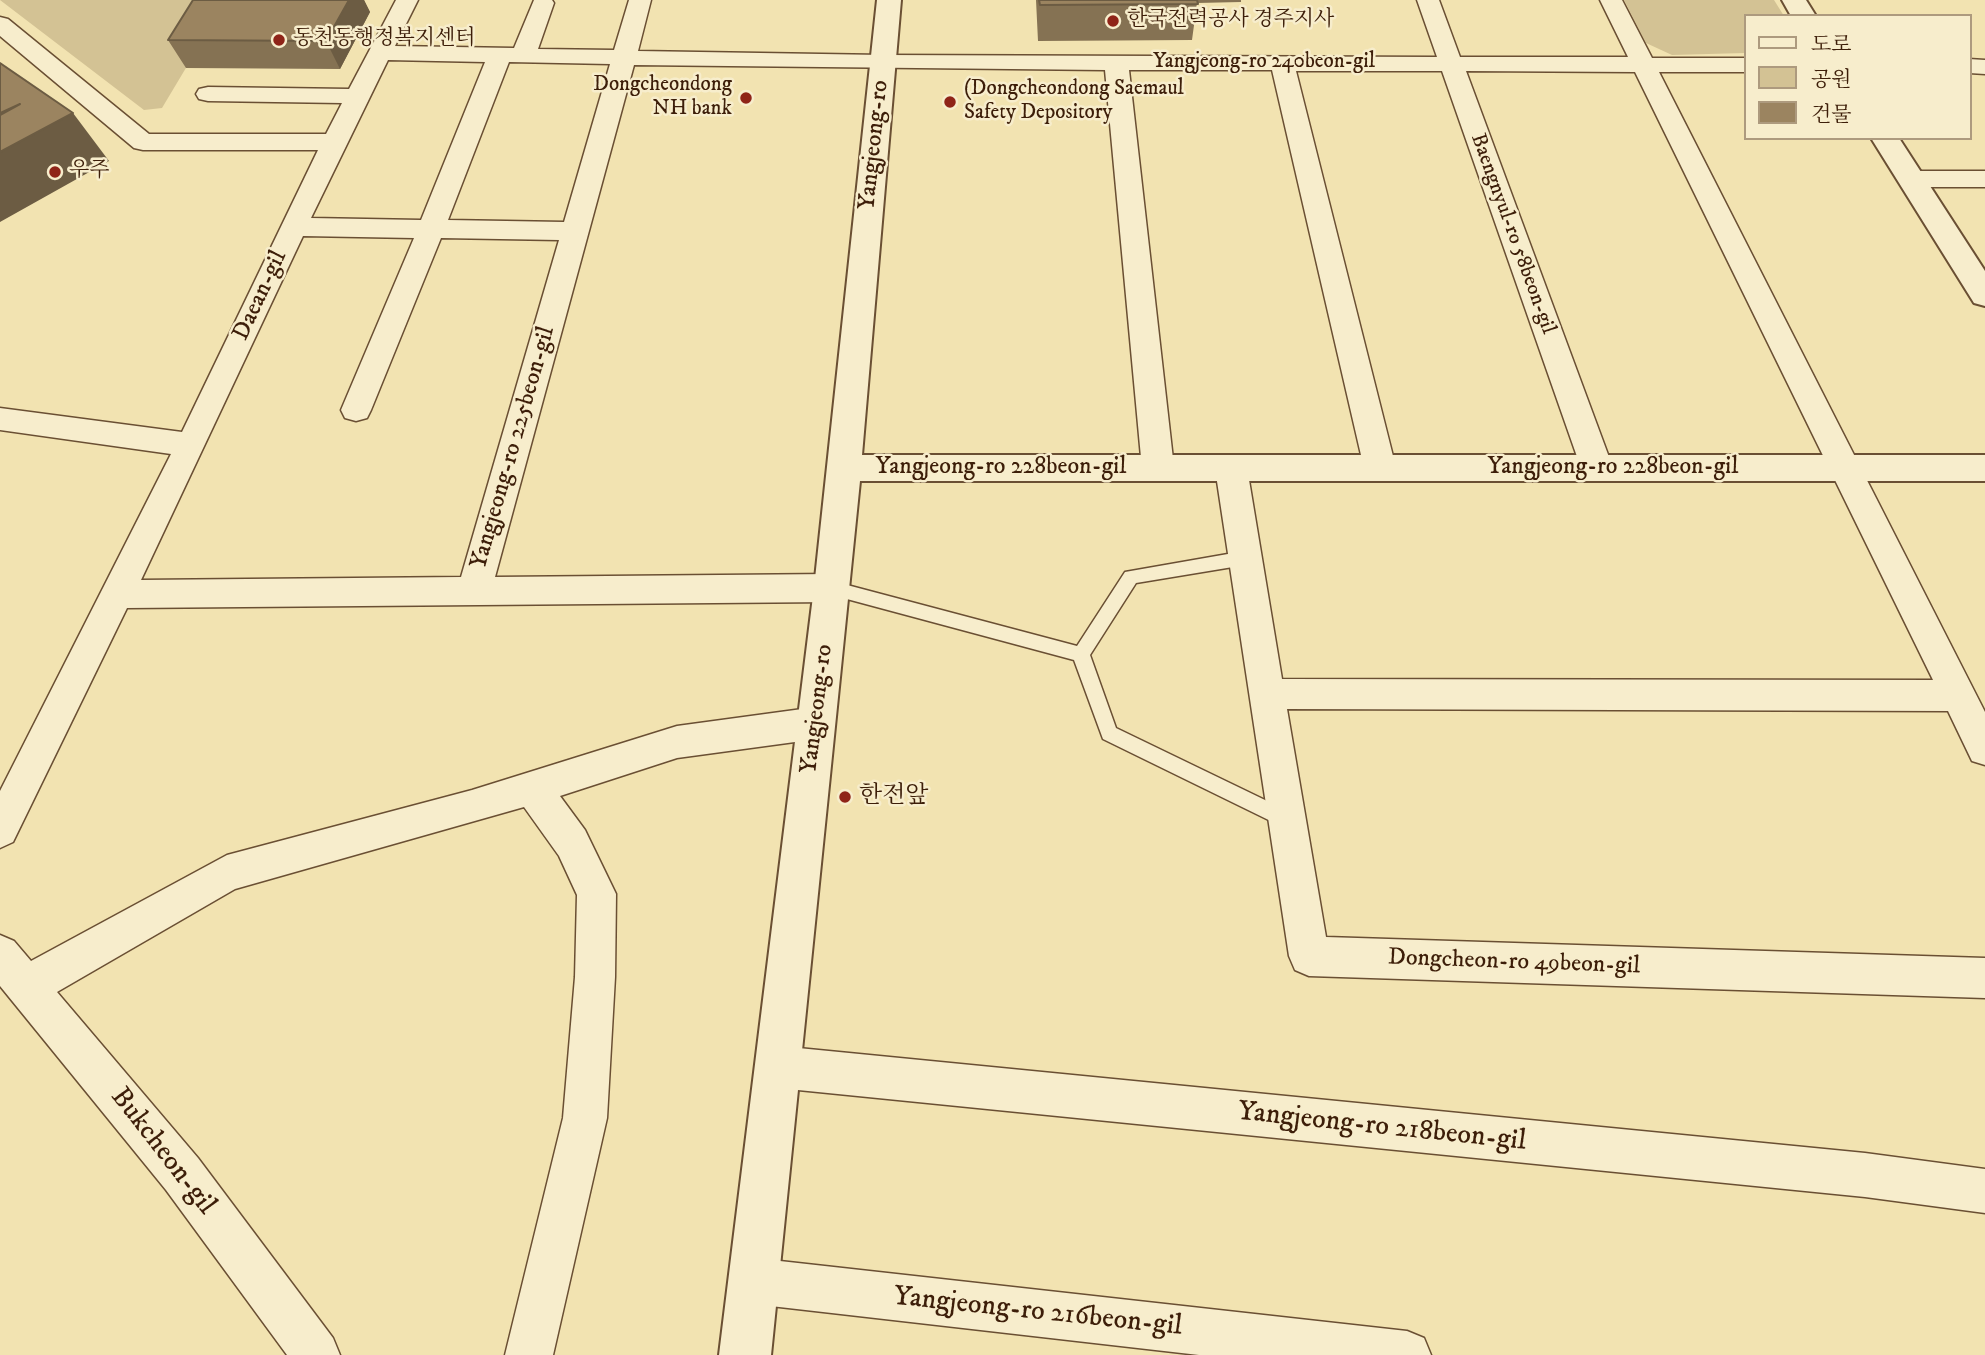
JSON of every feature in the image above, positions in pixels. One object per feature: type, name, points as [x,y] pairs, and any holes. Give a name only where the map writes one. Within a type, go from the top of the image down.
[{"type":"street","name":"Daean-gil","points":[[0,830],[119,594],[334,142],[407,0]]},
{"type":"street","name":"Yangjeong-ro 225beon-gil","points":[[640,0],[474,591],[832,588]]},
{"type":"street","name":"Yangjeong-ro","points":[[745,1355],[832,588],[889,0]]},
{"type":"street","name":"Baengnyul-ro 58beon-gil","points":[[1427,0],[1597,468]]},
{"type":"street","points":[[1611,0],[1985,749]]},
{"type":"street","points":[[356,410],[431,229],[512,54],[543,4]]},
{"type":"street","points":[[0,24],[143,142],[334,142]]},
{"type":"street","name":"Yangjeong-ro","points":[[380,53],[625,55],[883,62]]},
{"type":"street","name":"Yangjeong-ro 240beon-gil","points":[[883,62],[1744,65]]},
{"type":"street","name":"Yangjeong-ro 228beon-gil","points":[[1116,63],[1158,468]]},
{"type":"street","points":[[1282,63],[1380,468]]},
{"type":"street","points":[[208,94],[357,96]]},
{"type":"street","points":[[1886,140],[1985,295]]},
{"type":"street","points":[[1911,179],[1985,179]]},
{"type":"street","points":[[294,227],[576,231]]},
{"type":"street","points":[[0,419],[191,445]]},
{"type":"street","name":"Yangjeong-ro 228beon-gil","points":[[844,468],[1985,468]]},
{"type":"street","name":"Dongcheon-ro 49beon-gil","points":[[1231,468],[1309,956],[1985,978]]},
{"type":"street","points":[[119,594],[474,591]]},
{"type":"street","points":[[1267,694],[1958,696]]},
{"type":"street","points":[[13,970],[227,873],[532,788],[677,742],[817,723]]},
{"type":"street","points":[[529,1355],[584,1118],[595,977],[597,894],[572,842],[532,788]]},
{"type":"street","name":"Bukcheon-gil","points":[[13,970],[182,1174],[316,1355]]},
{"type":"street","name":"Yangjeong-ro 218beon-gil","points":[[778,1067],[1865,1175],[1985,1191]]},
{"type":"street","name":"Yangjeong-ro 216beon-gil","points":[[753,1281],[1407,1355]]},
{"type":"lane","points":[[1081,654],[1131,577],[1245,558]]},
{"type":"lane","points":[[832,588],[1081,654]]},
{"type":"lane","points":[[1081,654],[1109,733],[1287,820]]},
{"type":"green space","points":[[0,0],[206,0],[223,6],[162,108],[144,110]]},
{"type":"green space","points":[[1624,0],[1774,0],[1783,14],[1744,14],[1744,53],[1672,55],[1646,43]]},
{"type":"building","points":[[193,0],[349,0],[326,41],[168,40]]},
{"type":"building","points":[[1039,0],[1197,0],[1198,4],[1040,5]]},
{"type":"building","points":[[0,63],[73,113],[0,152],[0,115],[20,104],[0,113]]},
{"type":"place","name":"한국전력공사 경주지사","points":[[1113,21]]},
{"type":"place","name":"동천동행정복지센터","points":[[279,40]]},
{"type":"place","name":"Dongcheondong NH bank","points":[[746,98]]},
{"type":"place","name":"(Dongcheondong Saemaul Safety Depository","points":[[950,102]]},
{"type":"place","name":"우주","points":[[55,172]]},
{"type":"place","name":"한전앞","points":[[845,797]]}]
